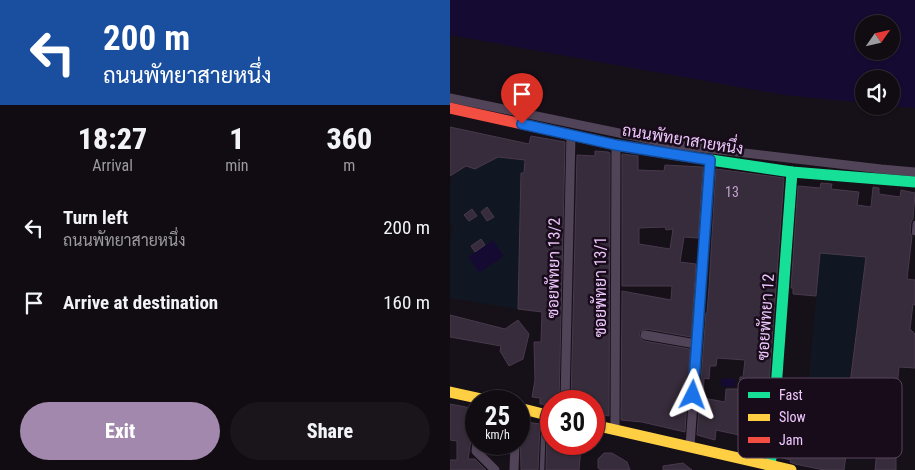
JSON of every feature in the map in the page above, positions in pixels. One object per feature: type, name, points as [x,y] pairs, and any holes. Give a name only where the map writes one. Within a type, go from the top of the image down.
[{"type":"main road","name":"ถนนพัทยาสายหนึ่ง","points":[[450,108],[616,145],[710,160],[792,172],[915,182]]},
{"type":"main road","name":"ซอยพัทยา 12","points":[[777,378],[792,172]]},
{"type":"main road","points":[[450,392],[465,396]]},
{"type":"main road","points":[[605,427],[690,446],[770,467],[791,470]]},
{"type":"street","points":[[450,98],[677,145],[881,170],[915,172]]},
{"type":"street","name":"ซอยพัทยา 13/2","points":[[565,390],[570,135]]},
{"type":"street","name":"ซอยพัทยา 13/1","points":[[614,429],[616,145]]},
{"type":"street","points":[[690,446],[710,160]]},
{"type":"street","points":[[645,335],[696,344]]},
{"type":"street","points":[[480,455],[495,470]]},
{"type":"street","points":[[514,470],[515,455]]},
{"type":"lane","points":[[914,233],[915,223]]},
{"type":"lane","points":[[542,470],[544,455]]},
{"type":"shaded area","points":[[450,0],[915,0],[915,108],[900,107],[900,70],[855,70],[855,102],[784,95],[450,35]]},
{"type":"shaded area","points":[[498,157],[525,160],[524,173],[521,174],[518,309],[450,298],[450,241],[453,226],[450,225],[450,186],[453,174],[466,166],[475,169]]},
{"type":"shaded area","points":[[493,240],[504,256],[479,273],[468,257]]},
{"type":"shaded area","points":[[820,253],[866,257],[849,378],[809,378]]},
{"type":"shaded area","points":[[721,378],[735,379],[735,387],[721,386]]},
{"type":"building","points":[[450,127],[529,144],[531,136],[565,142],[559,390],[540,390],[540,398],[532,397],[535,380],[534,342],[541,342],[542,312],[518,309],[521,173],[524,173],[525,160],[498,157],[475,169],[466,166],[450,176]]},
{"type":"building","points":[[595,151],[610,153],[609,416],[605,415],[605,390],[571,390],[577,155],[595,156]]},
{"type":"building","points":[[622,154],[638,156],[638,170],[664,171],[665,165],[703,167],[698,238],[684,237],[680,262],[696,264],[691,337],[646,329],[639,334],[644,341],[690,349],[685,432],[642,422],[621,420],[622,291],[671,300],[672,286],[622,286]],"holes":[[[665,227],[666,230],[673,229],[670,249],[639,244],[639,228]]]},
{"type":"building","points":[[716,169],[784,178],[769,378],[740,378],[743,377],[745,360],[717,358],[716,366],[710,366],[709,379],[704,378],[703,398],[725,402],[726,389],[738,389],[738,435],[716,430],[715,440],[697,435]]},
{"type":"building","points":[[821,183],[832,184],[831,189],[859,192],[857,205],[871,207],[873,187],[879,188],[879,194],[900,197],[901,190],[915,193],[907,279],[915,280],[915,305],[913,304],[910,329],[915,334],[915,368],[899,367],[898,378],[851,378],[866,257],[820,253],[816,296],[793,294],[793,288],[791,288],[798,186],[820,188]]},
{"type":"building","points":[[487,207],[494,217],[487,221],[481,212]]},
{"type":"building","points":[[472,209],[477,216],[469,221],[464,215]]},
{"type":"building","points":[[481,239],[485,245],[475,252],[471,246]]},
{"type":"building","points":[[450,315],[505,329],[518,320],[529,334],[523,359],[509,366],[500,351],[501,346],[450,337]]},
{"type":"building","points":[[450,404],[465,407],[465,455],[469,455],[468,459],[475,459],[486,470],[450,470],[450,460],[457,460],[457,441],[450,440]]},
{"type":"building","points":[[530,422],[540,424],[538,470],[521,470],[521,455],[530,455]]},
{"type":"building","points":[[605,453],[612,453],[627,462],[630,470],[601,470],[598,468],[598,459],[605,455]]},
{"type":"building","points":[[546,455],[580,455],[579,470],[546,470]]},
{"type":"building","points":[[783,458],[846,458],[844,470],[824,470],[795,464],[790,462],[791,460]]},
{"type":"building","points":[[876,458],[896,458],[896,470],[875,470]]},
{"type":"building","points":[[683,463],[692,470],[663,470],[663,466]]},
{"type":"traffic: fast","points":[[704,159],[792,172],[915,182]]},
{"type":"traffic: fast","points":[[777,378],[792,172]]},
{"type":"traffic: fast","points":[[770,470],[771,458]]},
{"type":"traffic: slow","points":[[450,392],[465,395]]},
{"type":"traffic: slow","points":[[530,411],[540,413]]},
{"type":"traffic: slow","points":[[605,428],[738,458]]},
{"type":"traffic: slow","points":[[738,458],[791,470]]},
{"type":"traffic: jam","points":[[450,108],[616,145],[704,159]]},
{"type":"route","points":[[522,124],[616,145],[710,160],[693,395]]}]
